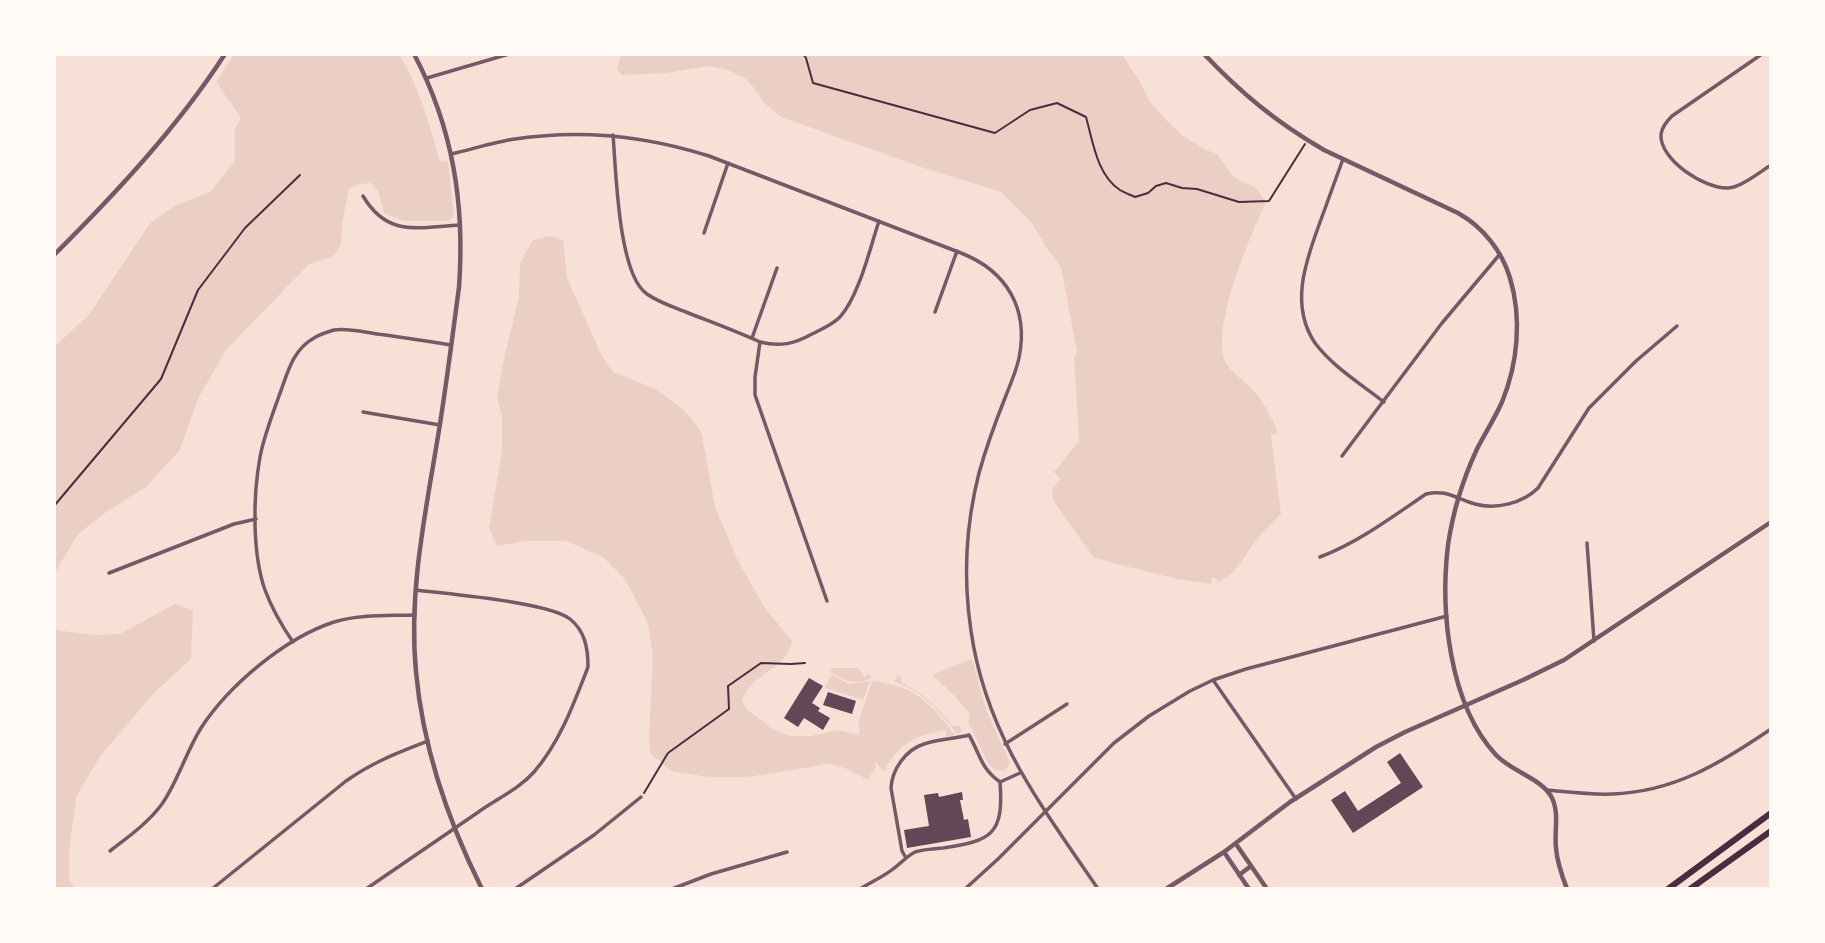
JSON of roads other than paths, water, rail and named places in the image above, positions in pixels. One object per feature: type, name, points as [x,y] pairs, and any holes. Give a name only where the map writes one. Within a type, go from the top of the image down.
[{"type":"highway","points":[[1668,889],[1771,813]]},
{"type":"highway","points":[[1692,889],[1771,831]]},
{"type":"highway","points":[[1704,862],[1712,873]]},
{"type":"street","points":[[54,255],[149,154],[225,54]]},
{"type":"street","points":[[414,54],[443,118],[457,185],[461,225],[460,287],[420,548],[415,615],[416,670],[435,772],[454,829],[482,889]]},
{"type":"street","points":[[427,78],[509,54]]},
{"type":"street","points":[[1204,54],[1237,88],[1275,120],[1343,159],[1463,216],[1480,229],[1500,254],[1509,274],[1515,295],[1517,340],[1514,361],[1503,400],[1478,448],[1458,498],[1448,545],[1445,592],[1451,659],[1465,705],[1476,729],[1493,751],[1500,759],[1547,790],[1611,794],[1669,785],[1707,768],[1771,729]]},
{"type":"street","points":[[1762,54],[1672,116],[1664,124],[1661,134],[1662,146],[1669,158],[1703,182],[1719,188],[1738,186],[1771,165]]},
{"type":"street","points":[[451,154],[525,138],[565,134],[613,135],[680,146],[957,251],[981,262],[996,273],[1015,302],[1021,328],[1018,360],[990,437],[970,517],[968,601],[976,659],[1005,744],[1020,772],[1098,889]]},
{"type":"street","points":[[613,135],[620,220],[632,275],[638,285],[646,294],[671,306],[760,342],[785,346],[832,324],[846,310],[878,221]]},
{"type":"street","points":[[1343,159],[1306,262],[1302,283],[1303,317],[1314,341],[1325,354],[1384,402]]},
{"type":"street","points":[[704,233],[728,163]]},
{"type":"street","points":[[363,196],[370,207],[390,224],[403,227],[461,225]]},
{"type":"street","points":[[935,312],[957,251]]},
{"type":"street","points":[[1342,456],[1442,323],[1500,254]]},
{"type":"street","points":[[752,338],[777,268]]},
{"type":"street","points":[[1320,557],[1359,539],[1426,494],[1444,492],[1477,505],[1497,506],[1514,503],[1532,493],[1538,488],[1589,408],[1636,360],[1678,326]]},
{"type":"street","points":[[293,642],[279,620],[265,589],[256,519],[260,459],[268,426],[291,363],[307,343],[323,334],[344,330],[451,345]]},
{"type":"street","points":[[760,342],[755,395],[827,601]]},
{"type":"street","points":[[363,412],[440,425]]},
{"type":"street","points":[[1771,460],[1771,487]]},
{"type":"street","points":[[108,573],[234,524],[256,519]]},
{"type":"street","points":[[1166,889],[1376,747],[1564,660],[1771,522]]},
{"type":"street","points":[[1587,543],[1594,641]]},
{"type":"street","points":[[366,889],[523,783],[534,772],[549,752],[572,708],[588,667],[586,644],[580,630],[562,613],[519,604],[416,590]]},
{"type":"street","points":[[110,850],[147,821],[161,805],[203,725],[256,667],[317,629],[342,621],[415,615]]},
{"type":"street","points":[[965,889],[1129,730],[1190,691],[1246,669],[1447,617]]},
{"type":"street","points":[[1213,680],[1296,799]]},
{"type":"street","points":[[1005,744],[1067,704]]},
{"type":"street","points":[[906,858],[902,850],[891,788],[892,779],[898,765],[920,745],[969,735],[986,772],[1000,782]]},
{"type":"street","points":[[212,889],[346,781],[384,758],[428,741]]},
{"type":"street","points":[[1000,782],[1020,772]]},
{"type":"street","points":[[860,889],[915,852],[971,844],[988,836],[993,832],[999,818],[1000,782]]},
{"type":"street","points":[[1547,790],[1555,806],[1556,847],[1567,889]]},
{"type":"street","points":[[515,889],[594,835],[641,797]]},
{"type":"street","points":[[1236,844],[1267,889]]},
{"type":"street","points":[[672,889],[711,874],[787,852]]},
{"type":"street","points":[[1224,852],[1249,889]]},
{"type":"street","points":[[1240,875],[1251,866]]}]
